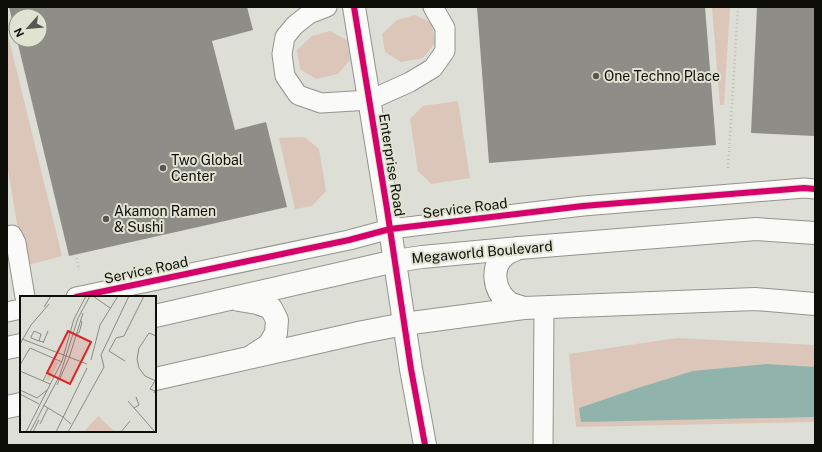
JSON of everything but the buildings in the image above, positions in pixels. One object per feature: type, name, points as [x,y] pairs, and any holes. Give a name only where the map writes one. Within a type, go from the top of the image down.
[{"type":"main road","name":"Enterprise Road","points":[[354,7],[370,100],[419,418],[425,445]]},
{"type":"main road","name":"Megaworld Boulevard","points":[[156,316],[395,261],[422,257],[756,229],[815,233]]},
{"type":"main road","points":[[519,248],[505,255],[498,264],[494,279],[500,293],[508,303],[534,308]]},
{"type":"main road","points":[[233,299],[257,303],[271,308],[277,320],[276,333],[269,345],[249,358]]},
{"type":"main road","points":[[156,379],[362,332],[404,324],[534,308],[755,299],[815,304]]},
{"type":"main road","points":[[7,348],[20,345]]},
{"type":"main road","points":[[7,407],[20,404]]},
{"type":"lane","points":[[327,7],[309,14],[295,25],[285,37],[282,54],[285,76],[298,95],[321,103],[370,100],[410,82],[433,68],[445,50],[445,28],[432,7]]},
{"type":"lane","name":"Service Road","points":[[81,296],[349,240],[390,229],[583,206],[804,188],[815,189]]},
{"type":"lane","points":[[12,235],[16,243],[25,296]]},
{"type":"lane","points":[[7,312],[20,308]]},
{"type":"lane","points":[[534,308],[543,445]]},
{"type":"path","points":[[728,169],[738,7]]},
{"type":"path","points":[[76,254],[79,270]]},
{"type":"shaded area","points":[[712,7],[730,7],[724,105],[720,105]]},
{"type":"shaded area","points":[[415,15],[432,23],[435,43],[423,58],[401,62],[385,52],[382,34],[397,20]]},
{"type":"shaded area","points":[[7,31],[8,48],[11,48],[62,256],[24,266],[7,164]]},
{"type":"shaded area","points":[[330,31],[347,40],[350,60],[338,74],[316,79],[300,69],[297,50],[312,36]]},
{"type":"shaded area","points":[[458,101],[470,178],[431,184],[418,171],[410,119],[423,106]]},
{"type":"shaded area","points":[[304,137],[319,149],[326,191],[312,206],[295,209],[279,138]]},
{"type":"shaded area","points":[[677,338],[815,345],[815,422],[576,427],[569,354]]},
{"type":"water","points":[[766,364],[815,367],[815,417],[581,422],[579,408],[641,387],[693,371]]},
{"type":"cycle path","points":[[354,7],[411,369],[425,445]]},
{"type":"cycle path","points":[[81,296],[349,240],[390,229],[583,206],[804,188],[815,189]]},
{"type":"place","name":"One Techno Place","points":[[596,76]]},
{"type":"place","name":"Two Global Center","points":[[163,168]]},
{"type":"place","name":"Akamon Ramen & Sushi","points":[[106,219]]}]
